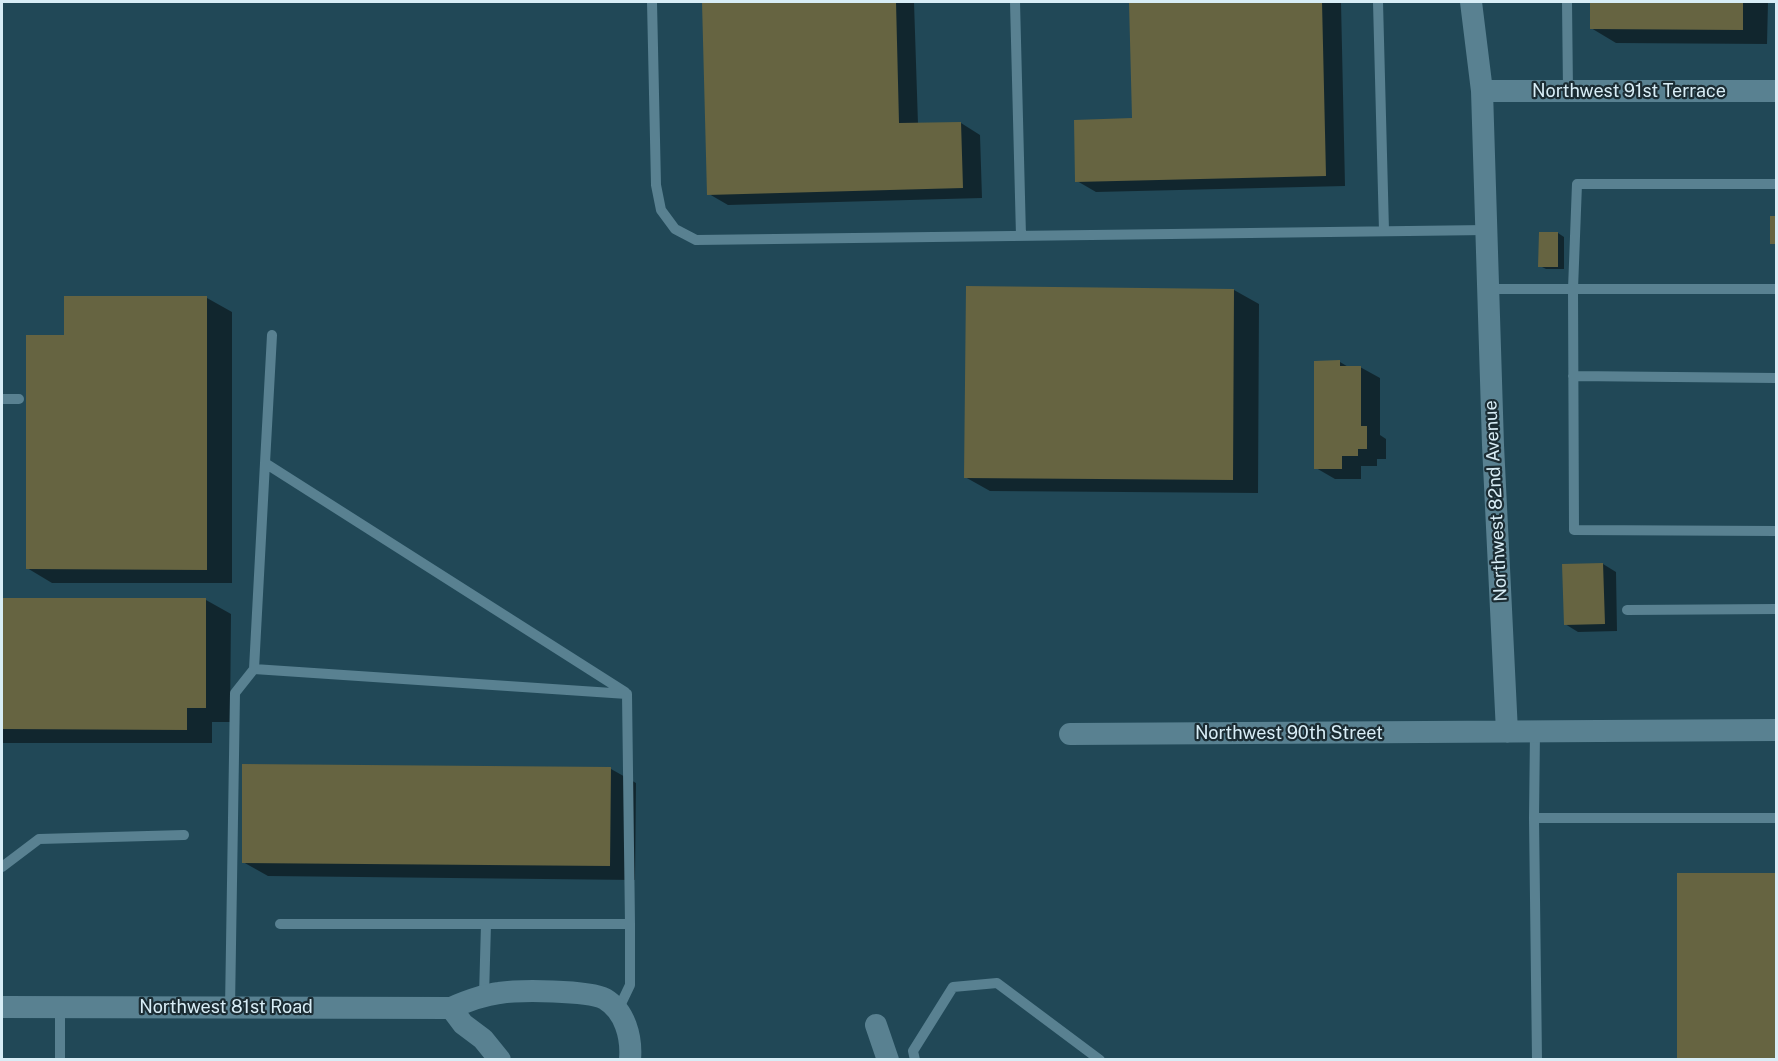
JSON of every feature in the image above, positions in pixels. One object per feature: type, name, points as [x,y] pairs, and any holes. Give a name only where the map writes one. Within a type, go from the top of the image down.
[{"type":"street","name":"Northwest 82nd Avenue","points":[[1471,2],[1482,91],[1493,445],[1507,732]]},
{"type":"street","name":"Northwest 91st Terrace","points":[[1482,91],[1776,91]]},
{"type":"street","points":[[1507,732],[1776,730]]},
{"type":"street","name":"Northwest 90th Street","points":[[1070,734],[1507,732]]},
{"type":"street","name":"Northwest 81st Road","points":[[2,1007],[451,1008],[474,998],[502,992],[578,992],[604,999],[618,1010]]},
{"type":"street","points":[[451,1008],[463,1024],[483,1039],[500,1059]]},
{"type":"street","points":[[618,1010],[628,1031],[630,1059]]},
{"type":"street","points":[[876,1025],[888,1059]]},
{"type":"lane","points":[[652,2],[657,185],[661,210],[675,229],[696,240],[1487,231]]},
{"type":"lane","points":[[1015,2],[1022,236]]},
{"type":"lane","points":[[1378,2],[1384,231]]},
{"type":"lane","points":[[1567,2],[1568,91]]},
{"type":"lane","points":[[1776,184],[1577,184],[1573,288],[1574,530],[1776,531]]},
{"type":"lane","points":[[1488,288],[1776,289]]},
{"type":"lane","points":[[230,1008],[235,693],[254,669],[272,335]]},
{"type":"lane","points":[[1573,376],[1776,378]]},
{"type":"lane","points":[[2,399],[19,399]]},
{"type":"lane","points":[[265,463],[627,694]]},
{"type":"lane","points":[[1627,610],[1776,609]]},
{"type":"lane","points":[[254,669],[627,694]]},
{"type":"lane","points":[[618,1010],[630,985],[627,694]]},
{"type":"lane","points":[[1535,732],[1537,1059]]},
{"type":"lane","points":[[1534,818],[1776,818]]},
{"type":"lane","points":[[2,867],[39,839],[184,835]]},
{"type":"lane","points":[[280,924],[630,924]]},
{"type":"lane","points":[[484,996],[486,924]]},
{"type":"lane","points":[[915,1059],[913,1051],[953,987],[997,982],[1100,1059]]},
{"type":"lane","points":[[60,1007],[60,1059]]},
{"type":"building","points":[[702,2],[896,2],[899,123],[961,122],[963,188],[707,195]]},
{"type":"building","points":[[1129,2],[1322,2],[1326,176],[1075,182],[1074,120],[1132,118]]},
{"type":"building","points":[[1590,2],[1743,2],[1743,30],[1590,29]]},
{"type":"building","points":[[1770,216],[1776,216],[1776,244],[1770,244]]},
{"type":"building","points":[[1539,232],[1558,232],[1558,267],[1538,267]]},
{"type":"building","points":[[966,286],[1234,289],[1233,480],[964,478]]},
{"type":"building","points":[[64,296],[207,296],[207,570],[26,569],[26,335],[64,335]]},
{"type":"building","points":[[1340,360],[1340,366],[1361,366],[1361,426],[1367,426],[1367,449],[1358,449],[1358,456],[1342,456],[1342,469],[1314,469],[1314,361]]},
{"type":"building","points":[[1603,563],[1605,624],[1564,625],[1562,564]]},
{"type":"building","points":[[2,598],[206,598],[206,708],[187,708],[187,730],[2,729]]},
{"type":"building","points":[[242,764],[611,767],[610,866],[242,863]]},
{"type":"building","points":[[1677,873],[1776,873],[1776,1060],[1677,1060]]}]
